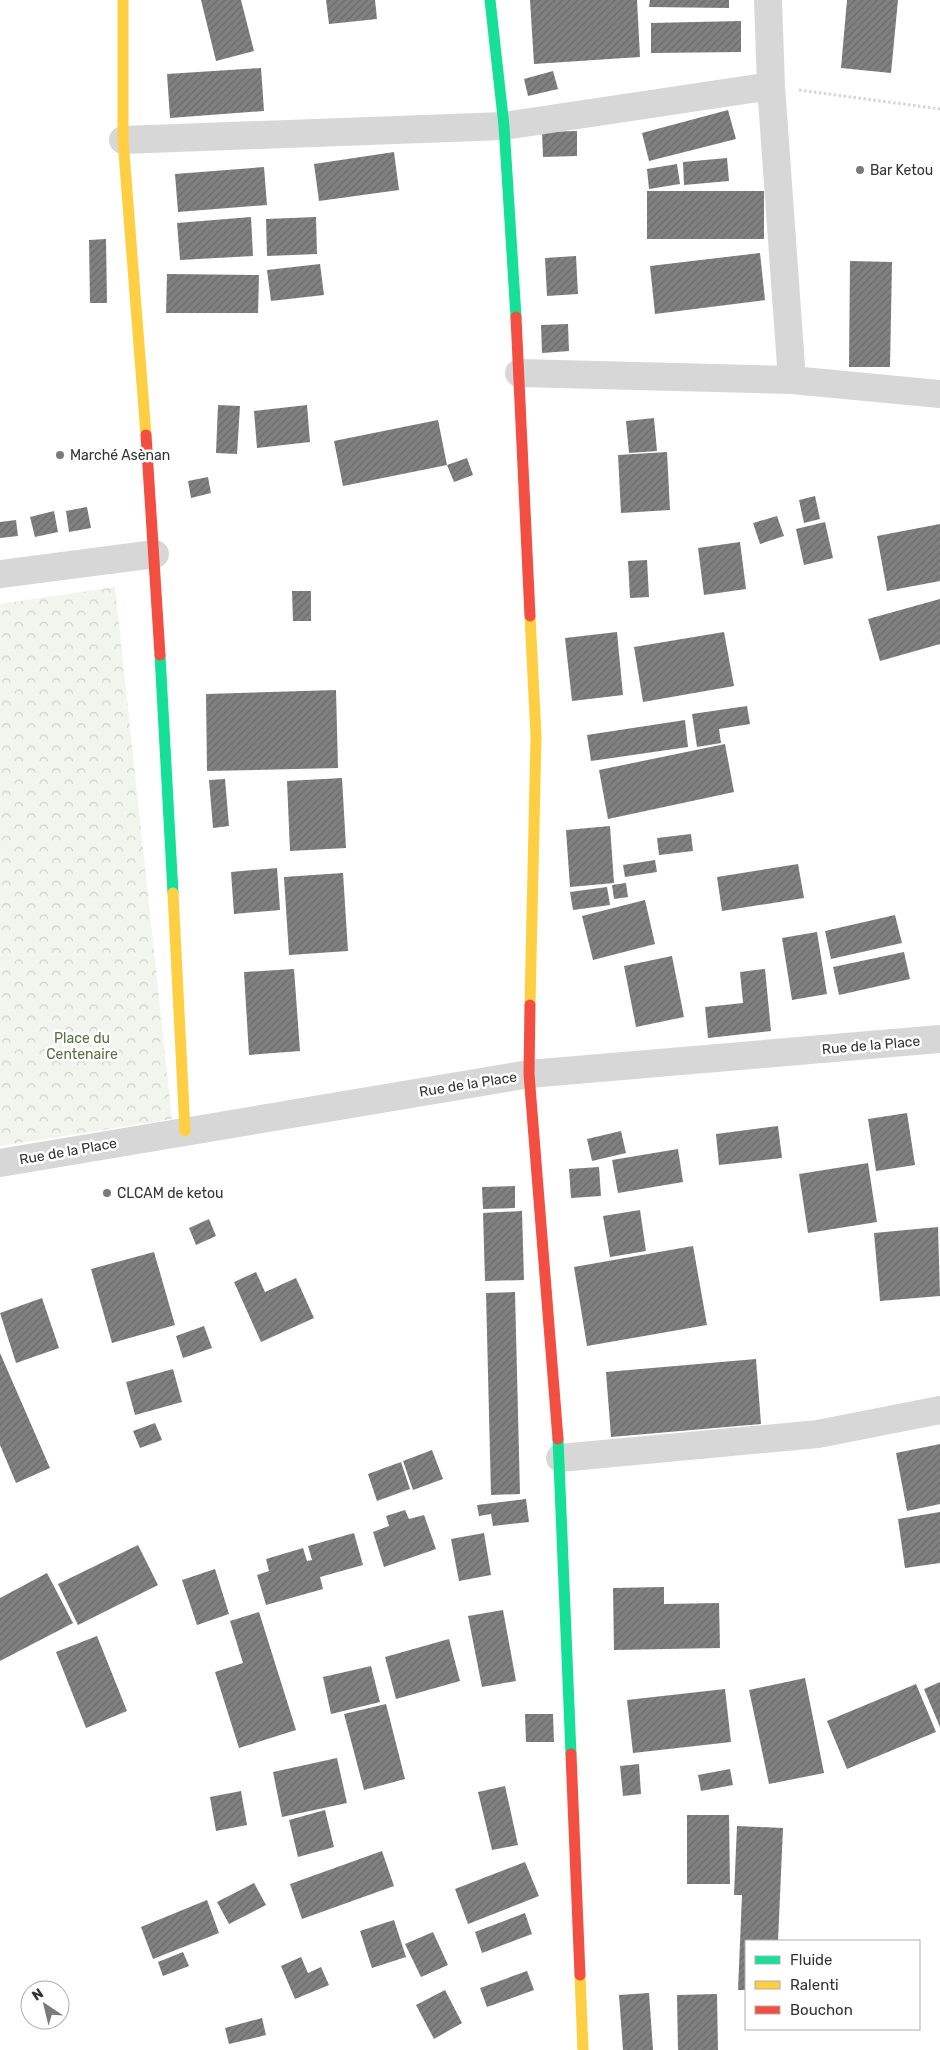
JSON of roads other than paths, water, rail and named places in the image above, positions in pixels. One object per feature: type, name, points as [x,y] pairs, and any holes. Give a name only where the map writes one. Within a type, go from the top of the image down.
[{"type":"street","points":[[123,0],[123,140],[155,554],[185,1130]]},
{"type":"street","points":[[490,0],[504,126],[519,373],[536,736],[529,1074],[560,1458],[583,2050]]},
{"type":"street","points":[[768,0],[771,86],[792,380]]},
{"type":"street","points":[[123,140],[504,126],[771,86]]},
{"type":"street","points":[[519,373],[792,380],[940,394]]},
{"type":"street","points":[[0,574],[155,554]]},
{"type":"street","name":"Rue de la Place","points":[[0,1163],[185,1130],[529,1074],[940,1039]]},
{"type":"street","points":[[560,1458],[818,1434],[940,1410]]},
{"type":"place","name":"Bar Ketou","points":[[860,170]]},
{"type":"place","name":"Marché Asènan","points":[[60,455]]},
{"type":"place","name":"CLCAM de ketou","points":[[107,1193]]},
{"type":"park label","name":"Place du Centenaire","points":[[82,1046]]}]
